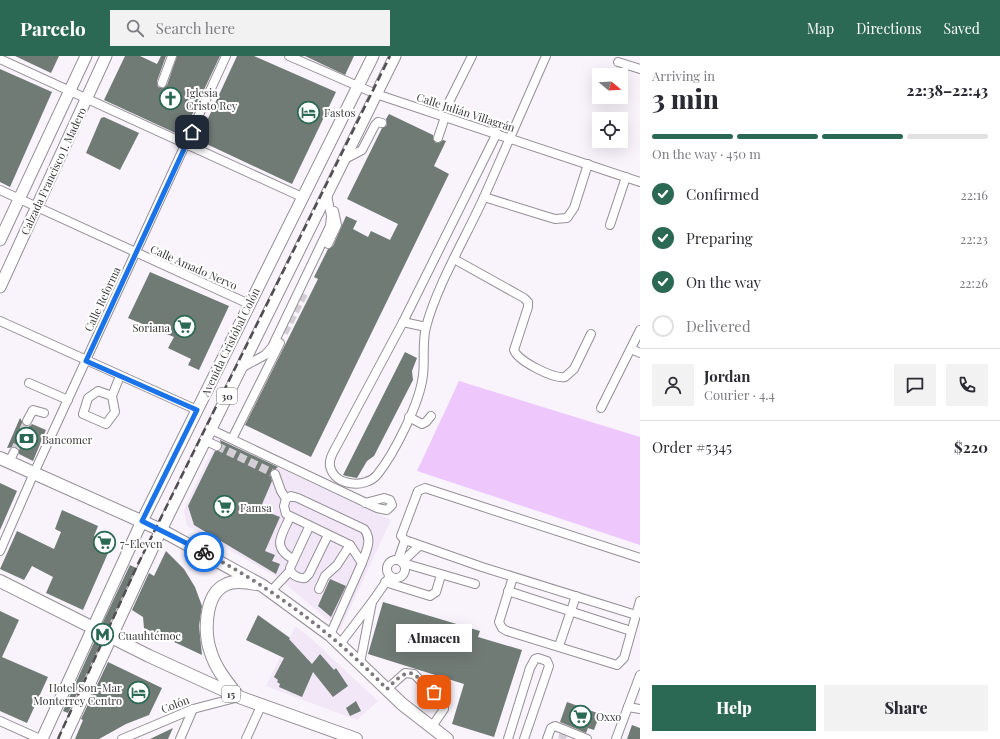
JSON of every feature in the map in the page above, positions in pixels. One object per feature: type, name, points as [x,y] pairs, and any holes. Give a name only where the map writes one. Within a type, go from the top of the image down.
[{"type":"highway","points":[[8,457],[34,473],[161,530],[267,588],[330,635],[387,689],[431,728],[447,739]]},
{"type":"highway","name":"15","points":[[0,581],[149,656],[239,698],[356,739]]},
{"type":"highway","points":[[239,698],[221,673],[210,653],[207,629],[210,605],[220,587],[227,584],[241,582],[267,588]]},
{"type":"main road","name":"Calzada Francisco I. Madero","points":[[0,240],[71,91],[86,56]]},
{"type":"main road","name":"Calzada Francisco I. Madero","points":[[0,286],[106,56]]},
{"type":"main road","name":"Avenida Cristóbal Colón","points":[[41,739],[142,521],[373,56]]},
{"type":"main road","name":"Avenida Cristóbal Colón","points":[[64,739],[204,440],[328,199],[345,159],[395,56]]},
{"type":"street","points":[[162,83],[172,56]]},
{"type":"street","name":"Calle Reforma","points":[[0,551],[34,473],[226,56]]},
{"type":"street","name":"Calle Julián Villagrán","points":[[289,56],[376,94],[640,182]]},
{"type":"street","points":[[448,104],[472,56]]},
{"type":"street","points":[[497,134],[404,322],[330,460],[330,467],[334,474],[348,483],[365,484],[373,480],[390,455],[409,417],[419,392],[423,376],[426,327],[454,260],[484,197],[546,56]]},
{"type":"street","points":[[0,59],[302,197]]},
{"type":"street","points":[[618,62],[640,69]]},
{"type":"street","points":[[438,138],[445,117]]},
{"type":"street","points":[[345,159],[362,150],[375,125],[378,122],[382,123]]},
{"type":"street","points":[[484,197],[545,216],[562,219],[567,218],[572,214],[588,164]]},
{"type":"street","points":[[610,225],[626,177]]},
{"type":"street","name":"Calle Amado Nervo","points":[[0,190],[249,304]]},
{"type":"street","points":[[304,294],[337,225],[336,214],[328,199]]},
{"type":"street","points":[[241,368],[265,356],[272,347],[330,226],[331,216],[328,199]]},
{"type":"street","points":[[454,260],[524,298],[528,302],[528,307],[514,350],[516,356],[522,360],[557,376],[565,377],[574,369],[591,334]]},
{"type":"street","points":[[0,321],[197,410]]},
{"type":"street","points":[[404,322],[426,327]]},
{"type":"street","points":[[601,408],[640,330]]},
{"type":"street","points":[[232,439],[284,333]]},
{"type":"street","points":[[631,349],[640,353]]},
{"type":"street","points":[[112,396],[120,376]]},
{"type":"street","points":[[29,383],[68,400]]},
{"type":"street","points":[[27,421],[33,410],[44,413]]},
{"type":"street","points":[[409,417],[422,424],[431,416]]},
{"type":"street","points":[[210,429],[366,502]]},
{"type":"street","points":[[204,440],[217,446]]},
{"type":"street","points":[[275,474],[281,491],[286,499]]},
{"type":"street","points":[[636,615],[419,546],[405,540],[401,536],[418,491],[425,488],[640,558]]},
{"type":"street","points":[[330,635],[362,562],[369,542],[368,533],[364,529],[298,498],[291,496],[286,499],[284,506],[286,514],[309,527],[340,539],[350,545],[362,562]]},
{"type":"street","points":[[290,517],[280,539],[280,548],[285,555],[293,559]]},
{"type":"street","points":[[267,588],[290,571],[293,559],[309,527]]},
{"type":"street","points":[[290,571],[302,578],[307,576],[328,535]]},
{"type":"street","points":[[340,644],[388,580],[399,578],[403,574],[405,569],[401,562],[405,540]]},
{"type":"street","points":[[319,589],[325,576],[337,565],[350,545]]},
{"type":"street","points":[[401,562],[419,546]]},
{"type":"street","points":[[388,580],[386,571],[387,565],[392,561],[401,562],[475,584]]},
{"type":"street","points":[[388,580],[430,596],[436,592],[442,574]]},
{"type":"street","points":[[513,576],[499,618],[499,625],[502,628],[617,665],[624,658],[640,601]]},
{"type":"street","points":[[508,591],[631,631]]},
{"type":"street","points":[[559,646],[576,596]]},
{"type":"street","points":[[360,663],[372,602]]},
{"type":"street","points":[[636,615],[640,625]]},
{"type":"street","points":[[510,738],[530,668],[534,659],[538,658],[547,661],[549,666],[524,739]]},
{"type":"street","points":[[387,689],[405,673],[414,674],[444,705],[444,709],[431,728]]},
{"type":"street","points":[[616,739],[640,675]]},
{"type":"street","name":"Colón","points":[[122,739],[193,709],[239,698]]},
{"type":"street","points":[[246,739],[261,706]]},
{"type":"street","points":[[628,707],[640,709]]},
{"type":"street","points":[[180,739],[193,709]]},
{"type":"street","points":[[0,721],[41,739]]},
{"type":"street","points":[[547,739],[553,727],[587,739]]},
{"type":"shaded area","points":[[459,381],[640,437],[640,545],[417,471]]},
{"type":"shaded area","points":[[218,439],[391,520],[340,630],[277,577],[187,526],[184,510]]},
{"type":"shaded area","points":[[295,627],[305,633],[378,701],[357,720],[266,686]]},
{"type":"building","points":[[15,56],[59,56],[51,73]]},
{"type":"building","name":"Iglesia Cristo Rey","points":[[125,56],[140,56],[157,64],[161,56],[166,56],[157,81],[158,87],[163,88],[167,85],[177,56],[220,56],[182,136],[104,100]]},
{"type":"building","points":[[237,56],[254,56],[336,92],[292,184],[198,140]]},
{"type":"building","points":[[305,56],[354,56],[345,75]]},
{"type":"building","points":[[0,69],[52,92],[10,187],[0,182]]},
{"type":"building","points":[[389,114],[433,135],[433,139],[436,143],[443,140],[446,141],[434,166],[449,174],[311,457],[245,425],[318,279],[314,277],[328,249],[333,246],[346,216],[357,221],[353,229],[368,237],[371,231],[390,240],[398,224],[347,199],[382,128],[387,125],[386,119]]},
{"type":"building","points":[[104,117],[139,133],[120,170],[86,153],[101,118]]},
{"type":"building","name":"Soriana","points":[[150,272],[229,306],[199,370],[188,365],[191,359],[168,348],[174,337],[128,318]]},
{"type":"building","points":[[405,352],[417,358],[412,371],[413,380],[374,456],[367,461],[357,478],[343,475]]},
{"type":"building","name":"Bancomer","points":[[20,418],[25,426],[30,426],[32,424],[46,430],[33,461],[19,454],[19,449],[16,447],[7,448]]},
{"type":"building","name":"Famsa","points":[[220,440],[278,467],[270,473],[272,481],[260,509],[280,517],[265,551],[275,555],[272,561],[280,564],[276,574],[194,525],[188,506],[215,451],[222,449]]},
{"type":"building","points":[[0,483],[17,491],[0,530]]},
{"type":"building","points":[[62,510],[98,526],[94,536],[112,544],[83,610],[46,593],[53,577],[32,566],[24,580],[0,569],[17,531],[54,549],[61,532],[55,529]]},
{"type":"building","points":[[166,551],[184,569],[195,587],[202,606],[199,626],[202,655],[144,628],[143,617],[132,610],[149,573],[154,576]]},
{"type":"building","points":[[130,565],[136,568],[108,627],[102,624]]},
{"type":"building","points":[[330,579],[346,586],[331,617],[318,606]]},
{"type":"building","points":[[383,602],[480,631],[478,637],[522,650],[494,737],[452,724],[464,684],[368,654]]},
{"type":"building","points":[[0,611],[19,620],[2,657],[48,677],[27,723],[0,711]]},
{"type":"building","points":[[258,615],[290,638],[289,639],[312,664],[320,654],[334,670],[336,668],[348,686],[333,697],[313,672],[302,697],[279,687],[280,684],[277,682],[278,680],[274,677],[284,658],[246,640]]},
{"type":"building","points":[[96,638],[102,641],[68,713],[63,711]]},
{"type":"building","points":[[108,662],[162,688],[149,715],[126,724],[99,739],[75,739],[83,720],[81,719]]},
{"type":"building","points":[[356,701],[361,711],[350,716],[346,708]]},
{"type":"building","name":"Oxxo","points":[[567,702],[600,714],[594,730],[588,728],[586,733],[560,722]]},
{"type":"building","points":[[632,725],[640,728],[640,739],[627,739]]},
{"type":"building","points":[[173,728],[168,739],[150,739]]},
{"type":"tunnel","points":[[284,333],[304,294]]},
{"type":"tunnel","points":[[14,452],[27,421]]},
{"type":"tunnel","points":[[217,446],[275,474]]},
{"type":"tunnel","points":[[562,739],[564,732]]},
{"type":"railway","points":[[58,739],[137,566],[390,56]]},
{"type":"way so far","points":[[204,552],[263,586],[316,624],[340,644],[387,689],[405,673],[410,672],[434,692]]},
{"type":"place","name":"Iglesia Cristo Rey","points":[[170,98]]},
{"type":"place","name":"Fastos","points":[[309,112]]},
{"type":"place","name":"Soriana","points":[[185,327]]},
{"type":"place","name":"Bancomer","points":[[26,439]]},
{"type":"place","name":"Famsa","points":[[224,507]]},
{"type":"place","name":"7-Eleven","points":[[104,543]]},
{"type":"place","name":"Cuauhtémoc","points":[[103,635]]},
{"type":"place","name":"Almacen","points":[[434,692]]},
{"type":"place","name":"Hotel Son-Mar Monterrey Centro","points":[[138,693]]},
{"type":"place","name":"Oxxo","points":[[581,716]]},
{"type":"route","points":[[192,132],[86,361],[197,410],[142,521],[204,552]]}]
